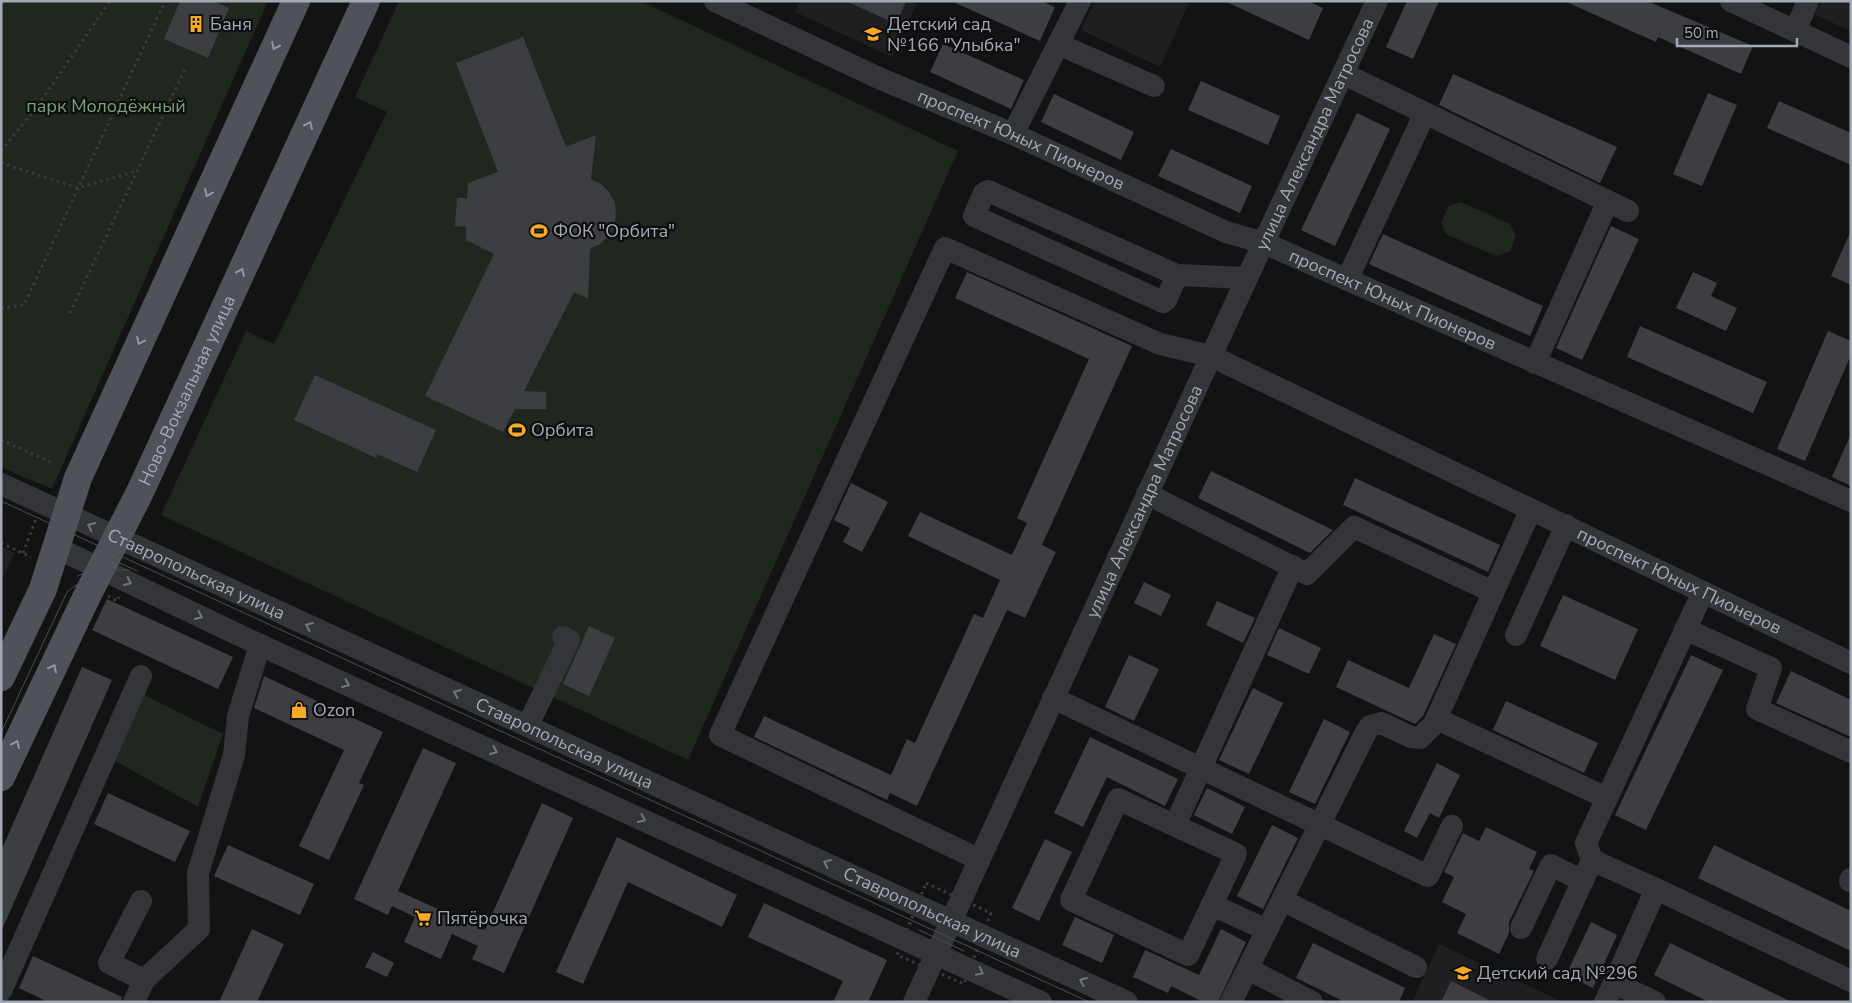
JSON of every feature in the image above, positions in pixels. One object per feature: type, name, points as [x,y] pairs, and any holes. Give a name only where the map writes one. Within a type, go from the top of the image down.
[{"type":"main road","points":[[1,676],[43,589],[56,548],[54,509],[78,478],[296,1]]},
{"type":"main road","name":"Ново-Вокзальная улица","points":[[1,777],[117,538],[366,1]]},
{"type":"street","name":"проспект Юных Пионеров","points":[[715,1],[881,79],[1013,134],[1226,232],[1264,243],[1851,501]]},
{"type":"street","points":[[1013,134],[1060,45],[1080,1]]},
{"type":"street","name":"улица Александра Матросова","points":[[914,1002],[978,859],[1247,278],[1378,1]]},
{"type":"street","points":[[1731,1],[1851,57]]},
{"type":"street","points":[[1795,31],[1808,1]]},
{"type":"street","points":[[1060,45],[1154,86]]},
{"type":"street","points":[[1344,74],[1628,211]]},
{"type":"street","points":[[1347,280],[1425,113]]},
{"type":"street","points":[[1177,275],[1166,300],[1163,302],[974,216],[984,193],[988,191],[1177,275],[1247,278]]},
{"type":"street","points":[[1535,363],[1608,201]]},
{"type":"street","name":"проспект Юных Пионеров","points":[[978,859],[720,735],[944,248],[1160,344],[1211,356],[1851,663]]},
{"type":"street","name":"Ставропольская улица","points":[[1,484],[1127,1002]]},
{"type":"street","points":[[1147,494],[1307,574],[1354,527],[1494,592]]},
{"type":"street","points":[[1232,1002],[1370,726],[1381,723],[1411,738],[1420,738],[1429,732],[1437,719],[1531,509]]},
{"type":"street","points":[[1516,635],[1566,526]]},
{"type":"street","name":"Ставропольская улица","points":[[56,548],[260,645],[1042,1002]]},
{"type":"street","points":[[1175,825],[1293,566]]},
{"type":"street","points":[[1547,959],[1592,860],[1586,843],[1703,592]]},
{"type":"street","points":[[1685,629],[1771,668],[1757,709],[1851,752]]},
{"type":"street","points":[[528,725],[569,640],[563,637]]},
{"type":"street","points":[[134,1002],[144,980],[199,929],[198,873],[234,756],[238,716],[260,645]]},
{"type":"street","points":[[1,991],[141,676]]},
{"type":"street","points":[[1053,698],[1428,876],[1452,826]]},
{"type":"street","points":[[1437,719],[1607,798]]},
{"type":"street","points":[[1118,799],[1236,854],[1212,905],[1188,955],[1071,900],[1118,799]]},
{"type":"street","points":[[1592,860],[1851,981]]},
{"type":"street","points":[[1520,928],[1551,865],[1583,881]]},
{"type":"street","points":[[1655,1002],[1609,992],[1656,890]]},
{"type":"street","points":[[1282,900],[1416,967]]},
{"type":"street","points":[[141,901],[109,963],[144,980]]},
{"type":"street","points":[[1212,905],[1267,930]]},
{"type":"street","points":[[1248,969],[1312,1002]]},
{"type":"path","points":[[1,151],[42,101],[110,1]]},
{"type":"path","points":[[1,308],[24,305],[165,1]]},
{"type":"path","points":[[70,313],[186,67]]},
{"type":"path","points":[[1,163],[78,188],[138,171]]},
{"type":"path","points":[[1,440],[52,462]]},
{"type":"path","points":[[1,543],[23,554],[54,509]]},
{"type":"shaded area","name":"Детский сад №166 \"Улыбка\"","points":[[800,1],[918,1],[892,57],[795,12]]},
{"type":"shaded area","points":[[1095,1],[1190,1],[1160,67],[1081,30]]},
{"type":"shaded area","points":[[1821,1],[1851,1],[1851,31],[1815,15]]},
{"type":"shaded area","points":[[1,546],[15,553],[1,581]]},
{"type":"shaded area","name":"Детский сад №296","points":[[1439,944],[1563,1002],[1412,1002]]},
{"type":"green space","name":"парк Молодёжный","points":[[1,1],[268,1],[52,489],[1,467]]},
{"type":"green space","name":"Орбита","points":[[399,1],[641,1],[958,151],[688,760],[161,515],[246,331],[274,344],[387,112],[355,97]]},
{"type":"green space","points":[[1461,202],[1510,224],[1516,236],[1510,251],[1496,256],[1446,234],[1441,222],[1449,206]]},
{"type":"green space","points":[[136,691],[223,734],[198,807],[115,761]]},
{"type":"building","name":"Баня","points":[[180,1],[213,1],[229,8],[208,58],[164,39]]},
{"type":"building","points":[[846,1],[906,1],[896,24]]},
{"type":"building","points":[[951,1],[1041,1],[1055,7],[1040,41]]},
{"type":"building","points":[[1224,1],[1308,1],[1323,8],[1309,40]]},
{"type":"building","points":[[1407,1],[1439,1],[1413,59],[1386,47]]},
{"type":"building","points":[[1564,1],[1647,1],[1753,46],[1741,74],[1658,37],[1656,42]]},
{"type":"building","name":"ФОК \"Орбита\"","points":[[523,37],[566,147],[596,135],[591,179],[601,184],[609,192],[615,203],[616,214],[614,226],[609,236],[600,244],[590,249],[588,299],[574,292],[524,391],[546,392],[546,409],[515,409],[503,432],[425,396],[494,254],[466,240],[466,227],[455,226],[457,198],[467,198],[468,183],[498,172],[456,63]]},
{"type":"building","points":[[943,44],[1024,80],[1011,109],[930,72]]},
{"type":"building","points":[[1453,74],[1617,147],[1600,183],[1439,105]]},
{"type":"building","points":[[1201,81],[1280,116],[1268,145],[1188,110]]},
{"type":"building","points":[[1708,93],[1737,105],[1702,186],[1673,174]]},
{"type":"building","points":[[1054,94],[1134,132],[1121,160],[1041,122]]},
{"type":"building","points":[[1779,101],[1851,133],[1851,165],[1767,128]]},
{"type":"building","points":[[1357,113],[1390,129],[1335,246],[1301,230]]},
{"type":"building","points":[[1171,149],[1252,186],[1240,213],[1158,176]]},
{"type":"building","points":[[1611,226],[1639,239],[1582,360],[1556,348]]},
{"type":"building","points":[[1851,230],[1851,285],[1831,276]]},
{"type":"building","points":[[1383,234],[1543,306],[1530,336],[1369,264]]},
{"type":"building","points":[[967,272],[1132,346],[1042,545],[1056,552],[1025,618],[1007,610],[917,806],[890,793],[887,800],[754,737],[764,716],[891,775],[907,739],[915,743],[974,614],[983,618],[1000,580],[908,536],[920,512],[1012,555],[1027,523],[1017,518],[1089,359],[955,298]]},
{"type":"building","points":[[1693,272],[1717,283],[1711,296],[1737,308],[1726,331],[1676,308]]},
{"type":"building","points":[[1640,326],[1767,382],[1753,413],[1627,357]]},
{"type":"building","points":[[1828,331],[1851,341],[1851,355],[1805,461],[1777,449]]},
{"type":"building","points":[[315,375],[436,430],[417,472],[377,454],[376,458],[294,420]]},
{"type":"building","points":[[1851,434],[1851,486],[1832,477]]},
{"type":"building","points":[[1211,471],[1333,530],[1310,553],[1198,498]]},
{"type":"building","points":[[1355,478],[1500,545],[1488,572],[1343,505]]},
{"type":"building","points":[[851,483],[888,502],[862,552],[843,542],[850,528],[834,520]]},
{"type":"building","points":[[1144,582],[1171,595],[1161,616],[1134,603]]},
{"type":"building","points":[[1563,595],[1638,629],[1615,680],[1540,646]]},
{"type":"building","points":[[107,599],[233,657],[218,689],[92,630]]},
{"type":"building","points":[[1217,601],[1255,618],[1243,643],[1206,625]]},
{"type":"building","points":[[589,626],[615,638],[589,696],[563,684]]},
{"type":"building","points":[[1279,628],[1321,648],[1309,674],[1267,655]]},
{"type":"building","points":[[1434,634],[1456,644],[1423,716],[1415,724],[1336,687],[1348,660],[1409,688]]},
{"type":"building","points":[[1129,655],[1159,669],[1134,721],[1105,707]]},
{"type":"building","points":[[1691,655],[1723,670],[1646,830],[1615,815]]},
{"type":"building","points":[[82,667],[112,680],[1,932],[1,851]]},
{"type":"building","points":[[1791,671],[1851,700],[1851,737],[1776,703]]},
{"type":"building","points":[[264,676],[383,732],[359,783],[364,785],[329,860],[299,846],[344,750],[254,708]]},
{"type":"building","points":[[1253,688],[1283,703],[1249,774],[1219,760]]},
{"type":"building","points":[[1506,701],[1598,743],[1584,773],[1493,730]]},
{"type":"building","points":[[1324,719],[1350,732],[1315,804],[1289,792]]},
{"type":"building","points":[[1090,737],[1178,779],[1165,806],[1107,777],[1083,827],[1054,813]]},
{"type":"building","points":[[423,748],[456,763],[398,891],[485,930],[542,803],[573,818],[504,973],[472,959],[478,946],[452,934],[441,959],[404,942],[415,917],[392,906],[388,915],[354,899]]},
{"type":"building","points":[[1437,763],[1460,775],[1439,818],[1430,813],[1417,838],[1404,831]]},
{"type":"building","points":[[1207,788],[1245,807],[1232,834],[1194,815]]},
{"type":"building","points":[[108,793],[190,831],[175,862],[94,824]]},
{"type":"building","points":[[1272,825],[1298,838],[1263,909],[1237,896]]},
{"type":"building","points":[[1486,827],[1537,852],[1529,869],[1534,871],[1509,922],[1509,933],[1499,954],[1457,933],[1466,914],[1442,902],[1454,877],[1444,872],[1463,833],[1479,841]]},
{"type":"building","points":[[617,837],[737,895],[722,927],[628,882],[583,984],[556,972]]},
{"type":"building","points":[[1045,839],[1072,852],[1039,921],[1012,908]]},
{"type":"building","points":[[228,845],[314,884],[300,915],[214,876]]},
{"type":"building","points":[[1714,845],[1851,911],[1851,951],[1698,878]]},
{"type":"building","points":[[764,903],[887,960],[868,1002],[833,1002],[843,981],[748,937]]},
{"type":"building","points":[[1075,917],[1114,935],[1102,963],[1062,945]]},
{"type":"building","points":[[1591,922],[1617,935],[1593,988],[1566,975]]},
{"type":"building","points":[[252,929],[284,944],[257,1002],[219,1002]]},
{"type":"building","points":[[1221,929],[1246,942],[1218,1002],[1203,1002],[1171,986],[1168,993],[1133,977],[1145,950],[1199,975]]},
{"type":"building","points":[[1313,943],[1405,988],[1399,1002],[1345,1002],[1296,978]]},
{"type":"building","points":[[1670,943],[1792,1002],[1709,1002],[1654,975]]},
{"type":"building","points":[[373,952],[394,963],[387,977],[365,967]]},
{"type":"building","points":[[33,956],[122,997],[121,1002],[48,1002],[19,988]]},
{"type":"building","points":[[1451,981],[1493,1002],[1441,1002]]},
{"type":"tram line","points":[[1,501],[1089,1002]]},
{"type":"tram line","points":[[94,551],[137,571]]},
{"type":"tram line","points":[[78,576],[96,567],[111,564]]},
{"type":"tram line","points":[[1,733],[67,592],[88,578],[104,572],[129,570]]},
{"type":"tram line","points":[[919,930],[964,951]]},
{"type":"place","name":"Баня","points":[[196,24]]},
{"type":"place","name":"Детский сад №166 \"Улыбка\"","points":[[873,34]]},
{"type":"place","name":"ФОК \"Орбита\"","points":[[539,231]]},
{"type":"place","name":"Орбита","points":[[517,430]]},
{"type":"place","name":"Ozon","points":[[299,710]]},
{"type":"place","name":"Пятёрочка","points":[[423,918]]},
{"type":"place","name":"Детский сад №296","points":[[1463,973]]}]
